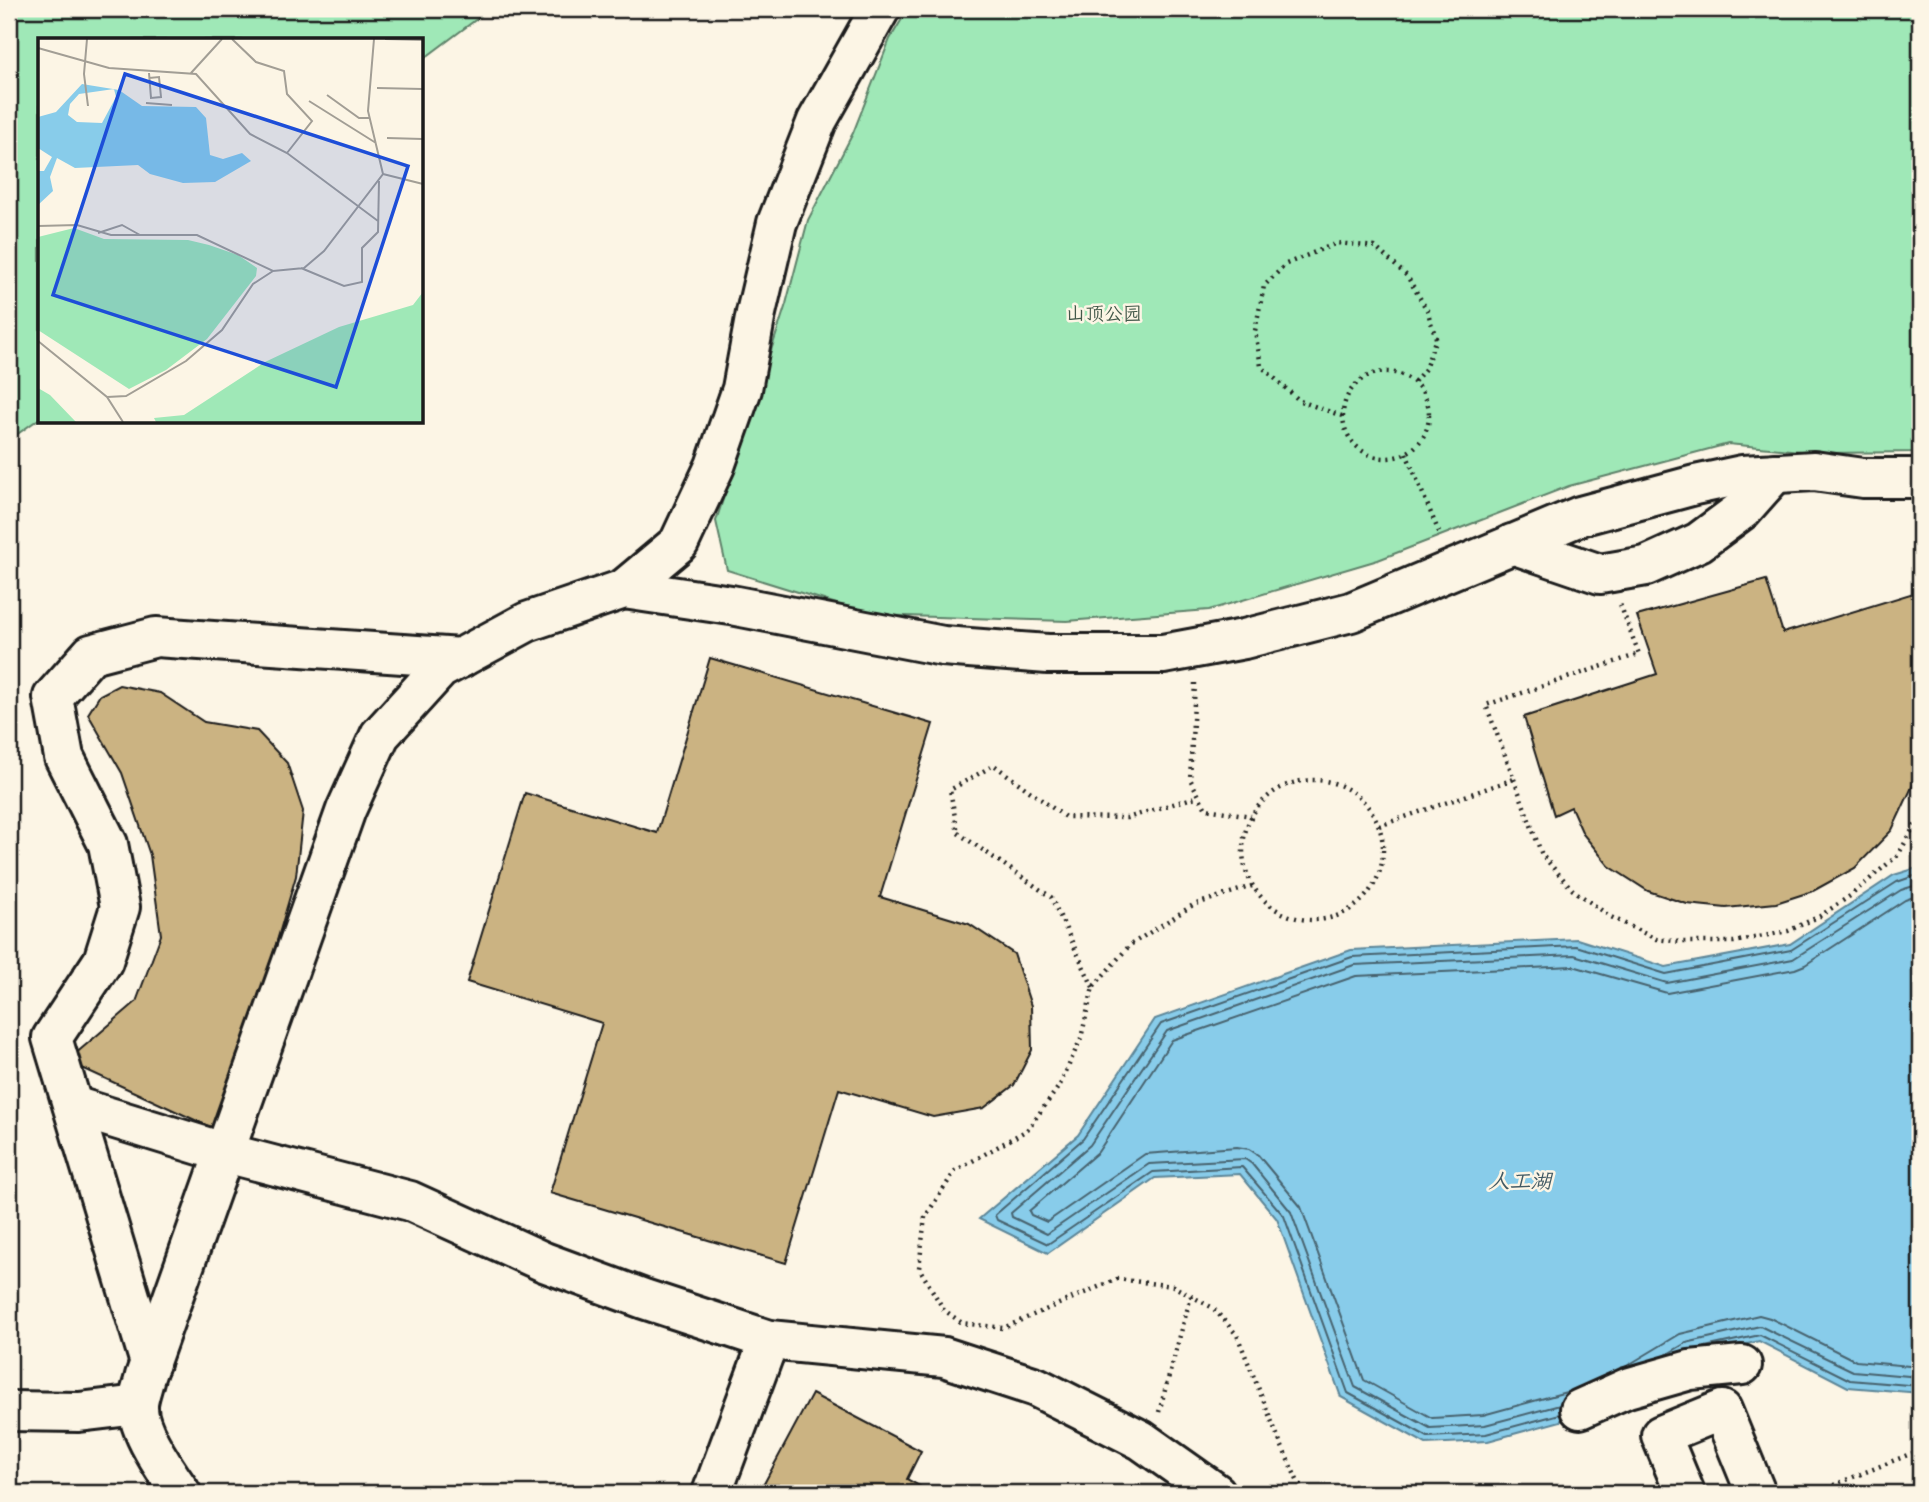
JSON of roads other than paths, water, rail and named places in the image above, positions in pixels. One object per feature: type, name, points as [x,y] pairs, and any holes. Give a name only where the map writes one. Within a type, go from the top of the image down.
[{"type":"street","points":[[181,1493],[155,1453],[146,1434],[138,1405],[150,1363],[346,810],[380,735],[440,669],[527,622],[624,589],[679,543],[715,466],[742,389],[777,223],[817,121],[880,9]]},
{"type":"street","points":[[624,589],[743,607],[943,646],[1048,654],[1163,654],[1244,639],[1351,612],[1580,516],[1730,477],[1814,471],[1863,478],[1920,478]]},
{"type":"street","points":[[1513,544],[1600,574],[1646,566],[1699,542],[1742,510],[1775,473]]},
{"type":"street","points":[[150,1363],[52,1038],[103,961],[120,907],[108,844],[64,757],[53,697],[91,654],[156,637],[461,658]]},
{"type":"street","points":[[72,1106],[226,1153],[410,1201],[544,1262],[644,1299],[769,1340],[944,1357],[1036,1387],[1149,1445],[1216,1493]]},
{"type":"street","points":[[712,1493],[769,1340]]},
{"type":"street","points":[[1685,1493],[1661,1435],[1595,1402],[1627,1388],[1690,1370],[1729,1366],[1722,1410],[1756,1493]]},
{"type":"street","points":[[9,1411],[79,1412],[138,1405]]},
{"type":"street","points":[[1661,1435],[1722,1410]]},
{"type":"water","name":"人工湖","points":[[1920,867],[1920,1393],[1848,1387],[1759,1341],[1690,1358],[1608,1408],[1488,1441],[1426,1444],[1341,1397],[1277,1219],[1240,1174],[1155,1178],[1048,1253],[979,1219],[1078,1135],[1155,1019],[1351,950],[1577,939],[1666,967],[1790,944],[1894,875]]},
{"type":"park label","name":"山顶公园","points":[[1104,313]]}]
